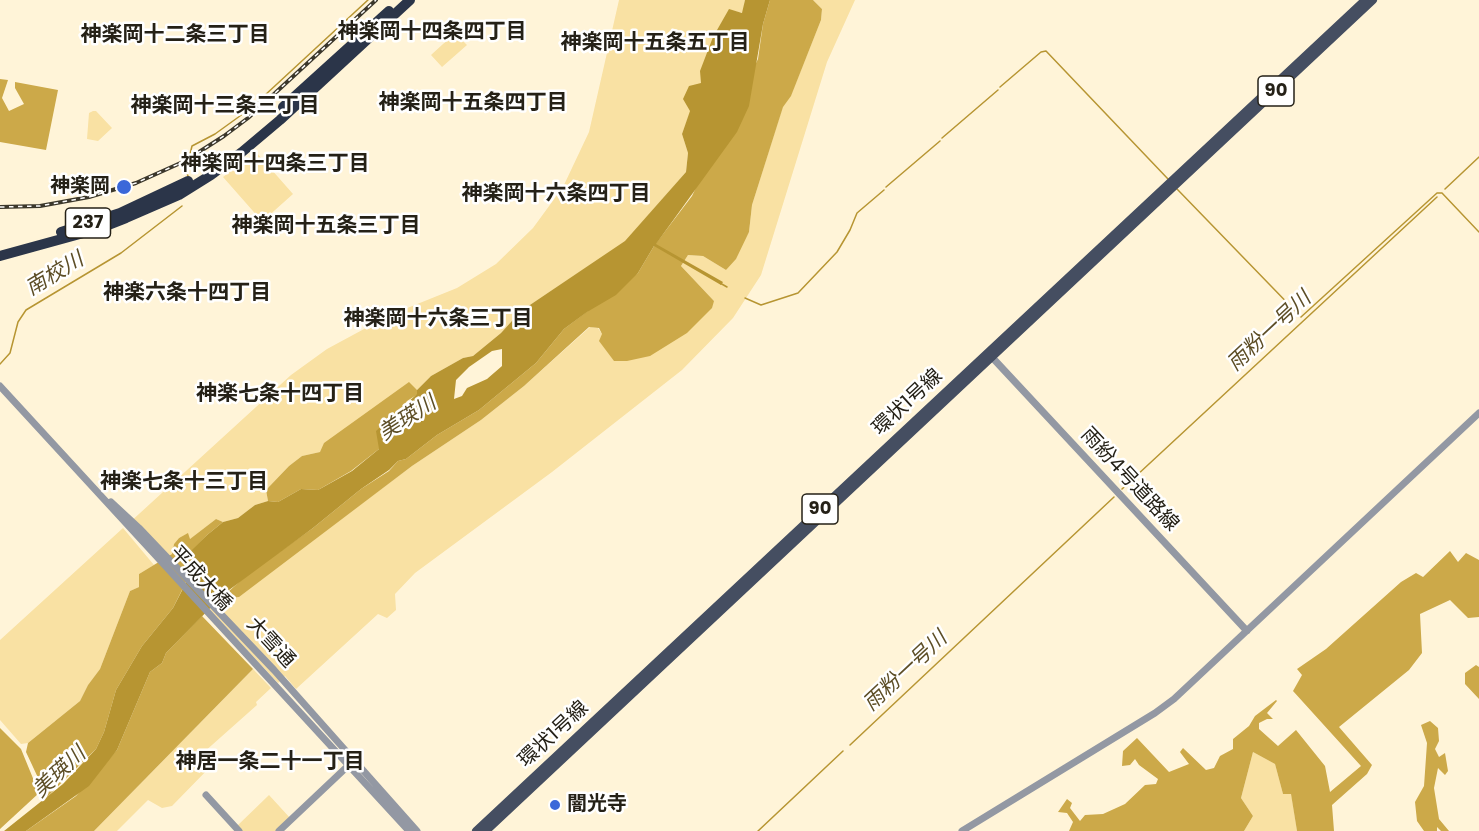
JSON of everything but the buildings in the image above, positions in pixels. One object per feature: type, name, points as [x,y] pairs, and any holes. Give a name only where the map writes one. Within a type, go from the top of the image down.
[{"type":"highway","name":"237","points":[[0,250],[120,213],[183,184],[237,148],[400,0]]},
{"type":"highway","name":"237","points":[[0,256],[98,229],[179,195],[242,152],[280,120],[410,0]]},
{"type":"main road","name":"環状1号線","points":[[476,831],[1167,188],[1365,0]]},
{"type":"main road","name":"環状1号線","points":[[1176,179],[1373,0]]},
{"type":"main road","name":"環状1号線","points":[[486,831],[989,354]]},
{"type":"street","name":"雨紛4号道路線","points":[[989,354],[1247,630]]},
{"type":"street","name":"平成大橋","points":[[0,386],[91,485],[271,673]]},
{"type":"street","points":[[962,831],[1155,713],[1174,699],[1479,413]]},
{"type":"street","name":"大雪通","points":[[271,673],[409,831]]},
{"type":"street","points":[[279,831],[351,763]]},
{"type":"street","name":"大雪通","points":[[351,763],[417,831]]},
{"type":"street","points":[[206,795],[239,831]]},
{"type":"shaded area","points":[[619,0],[745,0],[743,13],[729,10],[713,37],[701,83],[682,134],[688,153],[686,172],[625,242],[521,311],[501,333],[473,356],[463,358],[431,376],[417,390],[408,383],[320,452],[302,456],[289,466],[266,490],[268,501],[255,505],[238,518],[223,522],[216,519],[189,540],[187,534],[179,538],[174,544],[172,554],[162,560],[128,524],[291,375],[327,349],[390,315],[457,288],[496,264],[533,228],[563,187],[589,132]]},
{"type":"shaded area","points":[[770,0],[813,0],[822,9],[821,20],[791,96],[783,107],[752,205],[749,232],[736,259],[726,270],[703,256],[688,255],[681,266],[714,301],[712,308],[687,333],[650,356],[627,361],[614,361],[599,341],[602,334],[599,328],[589,327],[524,386],[481,420],[412,466],[239,597],[228,598],[209,609],[247,575],[313,528],[361,489],[389,471],[398,461],[406,459],[437,435],[479,410],[536,363],[564,329],[638,273],[654,246],[692,196],[758,59],[763,24]]},
{"type":"shaded area","points":[[813,0],[855,0],[827,62],[761,275],[733,318],[682,370],[552,472],[415,573],[395,594],[396,610],[387,618],[378,614],[296,689],[285,676],[278,683],[209,609],[307,544],[412,466],[481,420],[524,386],[590,327],[598,328],[602,334],[714,301],[681,266],[688,255],[703,256],[726,270],[749,232],[752,205],[783,106],[791,95],[821,20],[822,9]]},
{"type":"shaded area","points":[[455,33],[467,45],[442,67],[431,55]]},
{"type":"shaded area","points":[[0,79],[8,80],[2,98],[9,111],[24,104],[15,88],[15,82],[58,90],[46,150],[0,142]]},
{"type":"shaded area","points":[[96,111],[112,128],[98,141],[87,139],[89,113]]},
{"type":"shaded area","points":[[256,152],[293,194],[265,219],[260,219],[223,177]]},
{"type":"shaded area","points":[[409,382],[418,394],[407,401],[395,417],[383,423],[379,449],[351,471],[318,490],[301,489],[278,502],[268,501],[266,490],[289,466],[302,456],[320,452],[324,443]]},
{"type":"shaded area","points":[[216,519],[223,522],[191,552],[192,570],[173,608],[142,646],[116,690],[104,732],[96,749],[47,797],[26,752],[28,743],[80,701],[100,669],[130,591],[139,587],[139,574],[172,554],[174,544],[179,538],[188,533],[190,539]]},
{"type":"shaded area","points":[[123,528],[154,565],[139,574],[139,587],[130,591],[100,669],[80,701],[28,743],[21,744],[0,720],[0,640]]},
{"type":"shaded area","points":[[1450,551],[1458,562],[1466,553],[1479,560],[1479,617],[1468,618],[1450,600],[1420,614],[1422,653],[1409,670],[1339,727],[1372,765],[1367,774],[1332,805],[1334,831],[1297,831],[1291,794],[1283,794],[1275,764],[1253,752],[1241,798],[1253,816],[1244,831],[1069,831],[1073,822],[1067,813],[1058,812],[1067,799],[1072,803],[1070,808],[1080,821],[1085,815],[1103,814],[1125,804],[1145,785],[1156,784],[1158,779],[1139,765],[1135,759],[1130,765],[1122,766],[1123,751],[1137,738],[1169,772],[1189,764],[1180,752],[1183,748],[1206,770],[1214,768],[1220,756],[1233,749],[1233,739],[1249,726],[1255,716],[1276,700],[1267,713],[1273,719],[1259,723],[1259,729],[1278,746],[1296,730],[1325,766],[1330,792],[1361,766],[1293,691],[1302,675],[1297,669],[1326,649],[1401,582],[1416,573],[1423,577]]},
{"type":"shaded area","points":[[202,616],[253,669],[94,831],[26,831],[76,796],[117,750],[150,672],[162,663],[166,653]]},
{"type":"shaded area","points":[[1476,665],[1479,667],[1479,699],[1465,684],[1465,673]]},
{"type":"shaded area","points":[[253,669],[271,688],[256,702],[257,705],[203,753],[213,764],[172,806],[162,808],[148,800],[117,831],[94,831]]},
{"type":"shaded area","points":[[1430,721],[1438,728],[1439,741],[1435,749],[1439,757],[1445,753],[1448,771],[1445,775],[1438,768],[1434,788],[1439,819],[1449,831],[1441,831],[1437,827],[1437,831],[1424,831],[1417,821],[1415,802],[1424,786],[1427,743],[1421,725]]},
{"type":"shaded area","points":[[0,728],[21,749],[39,793],[0,829]]},
{"type":"shaded area","points":[[1253,752],[1275,764],[1283,794],[1291,793],[1297,831],[1244,831],[1253,816],[1241,798]]},
{"type":"shaded area","points":[[269,795],[291,819],[279,831],[239,831],[236,827]]},
{"type":"water","name":"美瑛川","points":[[745,0],[770,0],[763,24],[749,106],[737,132],[656,244],[723,282],[721,285],[654,246],[638,273],[616,295],[564,329],[536,363],[479,410],[437,435],[406,459],[398,461],[225,593],[166,653],[162,663],[150,672],[117,750],[89,786],[26,831],[4,831],[63,784],[96,749],[104,732],[116,690],[142,646],[173,608],[192,571],[190,552],[207,535],[223,522],[238,518],[255,505],[268,501],[278,502],[301,489],[318,490],[352,471],[379,449],[376,431],[417,394],[417,390],[431,376],[463,358],[473,356],[501,333],[521,311],[625,241],[686,172],[688,153],[682,134],[690,111],[683,99],[689,86],[701,83],[700,71],[713,37],[729,9],[742,13]],"holes":[[[502,349],[502,366],[487,379],[467,388],[462,396],[454,399],[456,380],[469,367],[492,351]]]},
{"type":"waterway","points":[[188,176],[186,171],[192,146],[215,134],[251,108],[368,0]]},
{"type":"waterway","points":[[1000,87],[1041,52],[1046,51],[1168,179]]},
{"type":"waterway","points":[[942,138],[998,90]]},
{"type":"waterway","points":[[886,187],[940,141]]},
{"type":"waterway","name":"雨粉一号川","points":[[1445,189],[1479,157]]},
{"type":"waterway","name":"雨粉一号川","points":[[1177,189],[1301,317],[1437,193],[1442,193],[1479,232]]},
{"type":"waterway","points":[[745,298],[761,305],[798,293],[837,252],[857,213],[884,190]]},
{"type":"waterway","name":"雨粉一号川","points":[[1122,489],[1437,197]]},
{"type":"waterway","name":"南校川","points":[[0,364],[10,353],[18,322],[26,310],[121,253],[182,206]]},
{"type":"waterway","points":[[720,283],[727,287]]},
{"type":"waterway","name":"雨粉一号川","points":[[850,745],[1114,497]]},
{"type":"waterway","name":"雨粉一号川","points":[[758,831],[843,751]]},
{"type":"railway","points":[[0,207],[40,206],[89,197],[136,183],[185,161],[248,118],[376,0]]},
{"type":"place","name":"神楽岡","points":[[124,187]]},
{"type":"place","name":"闇光寺","points":[[555,805]]},
{"type":"district","name":"神楽岡十四条四丁目","points":[[432,33]]},
{"type":"district","name":"神楽岡十二条三丁目","points":[[175,36]]},
{"type":"district","name":"神楽岡十五条五丁目","points":[[655,44]]},
{"type":"district","name":"神楽岡十五条四丁目","points":[[473,104]]},
{"type":"district","name":"神楽岡十三条三丁目","points":[[225,107]]},
{"type":"district","name":"神楽岡十四条三丁目","points":[[275,165]]},
{"type":"district","name":"神楽岡十六条四丁目","points":[[556,195]]},
{"type":"district","name":"神楽岡十五条三丁目","points":[[326,227]]},
{"type":"district","name":"神楽六条十四丁目","points":[[187,294]]},
{"type":"district","name":"神楽岡十六条三丁目","points":[[438,320]]},
{"type":"district","name":"神楽七条十四丁目","points":[[280,395]]},
{"type":"district","name":"神楽七条十三丁目","points":[[184,483]]},
{"type":"district","name":"神居一条二十一丁目","points":[[270,763]]}]
